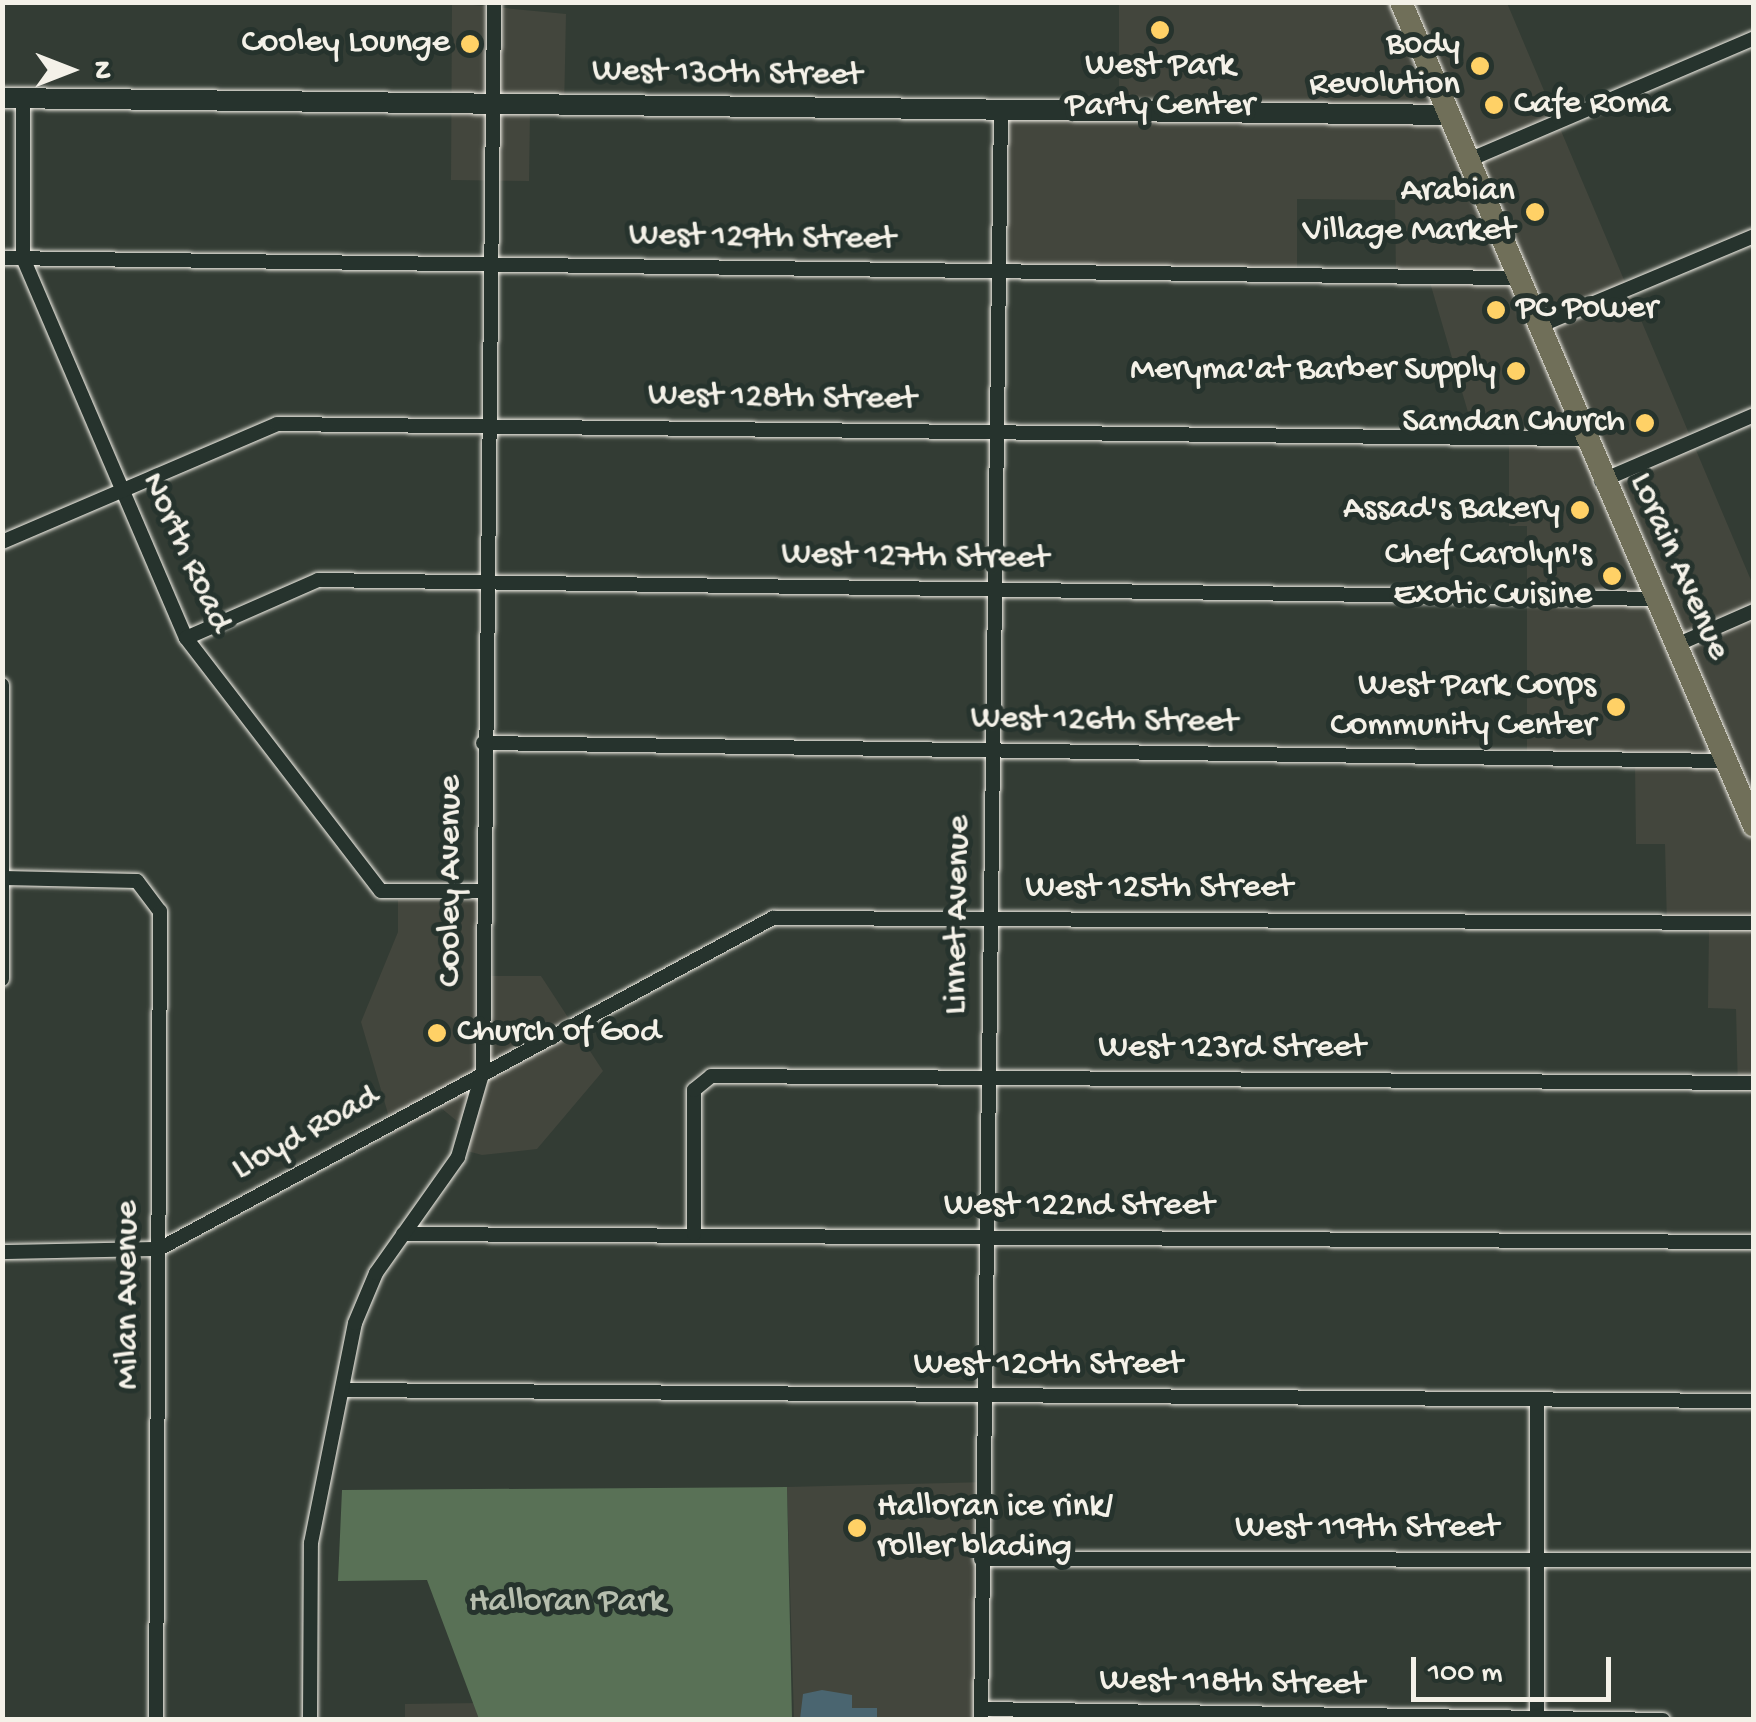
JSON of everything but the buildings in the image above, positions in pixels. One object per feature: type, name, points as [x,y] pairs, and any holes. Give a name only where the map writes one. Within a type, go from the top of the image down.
[{"type":"main road","name":"Lorain Avenue","points":[[1401,2],[1471,159],[1601,481],[1724,761],[1751,812]]},
{"type":"main road","name":"West 130th Street","points":[[13,98],[1450,115]]},
{"type":"street","name":"Cooley Avenue","points":[[310,1720],[311,1543],[355,1322],[404,1234],[471,1131],[483,1071],[480,891],[494,2]]},
{"type":"street","points":[[1471,159],[1754,38]]},
{"type":"street","name":"North Road","points":[[13,98],[23,258],[186,638],[381,891],[480,891]]},
{"type":"street","name":"Linnet Avenue","points":[[981,1714],[1001,111]]},
{"type":"street","points":[[1539,326],[1754,236]]},
{"type":"street","name":"West 129th Street","points":[[2,258],[1520,278]]},
{"type":"street","points":[[1601,481],[1754,415]]},
{"type":"street","name":"West 128th Street","points":[[2,542],[277,424],[1584,440]]},
{"type":"street","name":"West 127th Street","points":[[186,638],[318,580],[1655,599]]},
{"type":"street","points":[[1676,645],[1754,611]]},
{"type":"street","points":[[2,685],[2,979]]},
{"type":"street","name":"West 126th Street","points":[[483,743],[1724,761]]},
{"type":"street","name":"Milan Avenue","points":[[4,878],[138,881],[160,911],[156,1720]]},
{"type":"street","name":"West 125th Street","points":[[483,1071],[774,918],[1754,924]]},
{"type":"street","name":"Lloyd Road","points":[[159,1249],[483,1071]]},
{"type":"street","name":"West 123rd Street","points":[[694,1234],[694,1090],[711,1076],[1754,1082]]},
{"type":"street","name":"West 122nd Street","points":[[404,1234],[1754,1242]]},
{"type":"street","points":[[2,1252],[159,1249]]},
{"type":"street","name":"West 120th Street","points":[[342,1390],[1754,1401]]},
{"type":"street","points":[[1537,1400],[1537,1719]]},
{"type":"street","name":"West 119th Street","points":[[981,1559],[1754,1560]]},
{"type":"street","name":"West 118th Street","points":[[981,1714],[1662,1720]]},
{"type":"shaded area","points":[[452,3],[566,14],[564,112],[530,112],[529,181],[451,180]]},
{"type":"shaded area","points":[[1119,3],[1507,3],[1753,585],[1753,1091],[1738,1091],[1736,1009],[1708,1008],[1709,927],[1667,927],[1665,844],[1636,844],[1635,765],[1527,763],[1527,526],[1509,526],[1509,444],[1477,443],[1429,279],[1396,279],[1395,200],[1297,199],[1297,270],[1008,266],[1010,116],[1119,117]]},
{"type":"shaded area","points":[[488,899],[488,976],[541,976],[603,1071],[537,1149],[482,1155],[456,1148],[463,1126],[441,1108],[394,1134],[361,1022],[398,932],[398,900]]},
{"type":"shaded area","points":[[988,1482],[987,1719],[794,1719],[787,1487]]},
{"type":"shaded area","points":[[480,1703],[479,1719],[405,1720],[405,1704]]},
{"type":"green space","name":"Halloran Park","points":[[787,1487],[792,1719],[479,1719],[427,1580],[338,1581],[342,1490]]},
{"type":"water","points":[[822,1690],[852,1695],[852,1708],[877,1708],[877,1719],[800,1719],[803,1694]]},
{"type":"place","name":"West Park Party Center","points":[[1160,30]]},
{"type":"place","name":"Cooley Lounge","points":[[470,44]]},
{"type":"place","name":"Body Revolution","points":[[1480,66]]},
{"type":"place","name":"Cafe Roma","points":[[1494,105]]},
{"type":"place","name":"Arabian Village Market","points":[[1535,212]]},
{"type":"place","name":"PC Power","points":[[1496,310]]},
{"type":"place","name":"Meryma'at Barber Supply","points":[[1516,371]]},
{"type":"place","name":"Samdan Church","points":[[1645,423]]},
{"type":"place","name":"Assad's Bakery","points":[[1580,510]]},
{"type":"place","name":"Chef Carolyn's Exotic Cuisine","points":[[1612,576]]},
{"type":"place","name":"West Park Corps Community Center","points":[[1616,707]]},
{"type":"place","name":"Church of God","points":[[437,1033]]},
{"type":"place","name":"Halloran ice rink/ roller blading","points":[[857,1528]]}]
